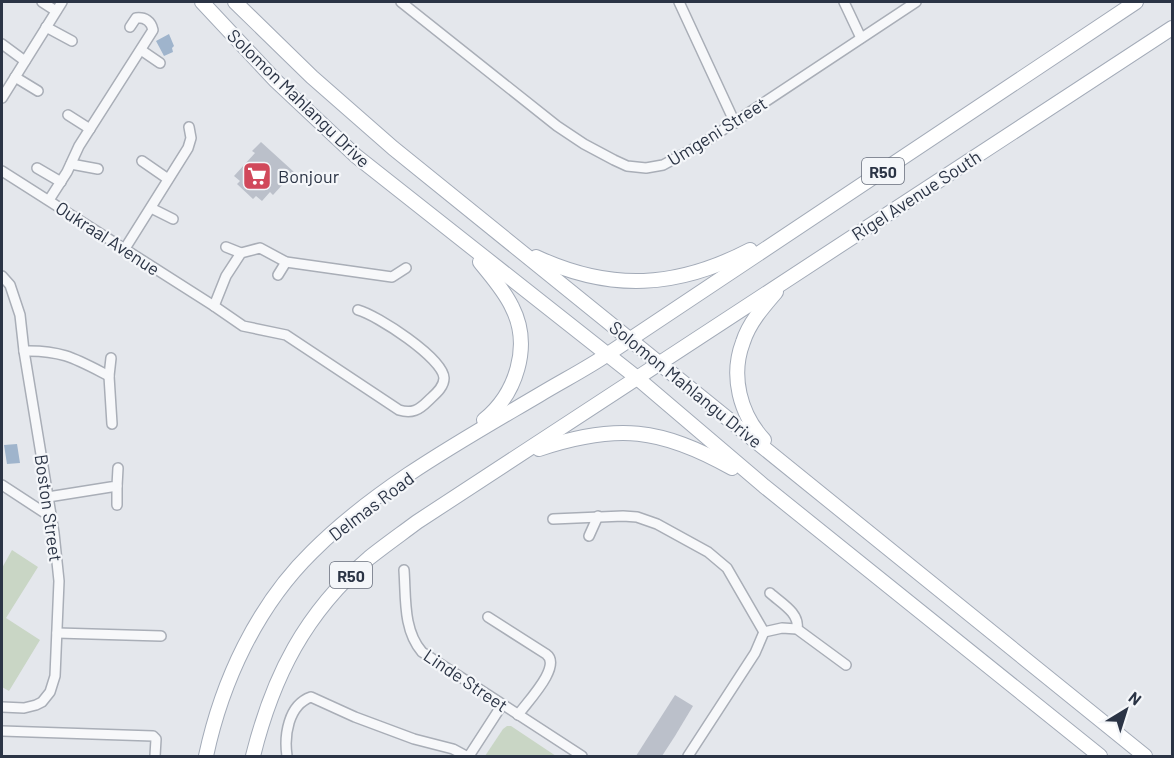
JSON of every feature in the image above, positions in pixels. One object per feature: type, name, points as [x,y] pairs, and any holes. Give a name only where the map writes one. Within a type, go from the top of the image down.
[{"type":"main road","name":"Solomon Mahlangu Drive","points":[[202,2],[276,81],[356,156],[636,377],[764,486],[1100,756]]},
{"type":"main road","name":"Solomon Mahlangu Drive","points":[[235,2],[312,77],[393,148],[1145,756]]},
{"type":"main road","name":"Rigel Avenue South","points":[[630,338],[1136,2]]},
{"type":"main road","name":"Rigel Avenue South","points":[[659,363],[1173,28]]},
{"type":"main road","points":[[515,247],[564,270],[603,279],[645,282],[678,278],[713,267],[820,213]]},
{"type":"main road","points":[[458,442],[492,414],[510,390],[519,364],[521,344],[514,309],[501,288],[463,241]]},
{"type":"main road","points":[[785,281],[755,319],[743,341],[737,360],[738,394],[747,416],[760,435],[791,469]]},
{"type":"main road","name":"Delmas Road","points":[[206,756],[213,722],[244,645],[268,603],[311,552],[365,506],[458,442],[608,355],[630,338]]},
{"type":"main road","name":"R50","points":[[253,756],[264,714],[290,654],[315,614],[344,582],[417,522],[659,363]]},
{"type":"main road","points":[[522,454],[588,435],[635,432],[660,436],[687,445],[764,486]]},
{"type":"street","points":[[42,2],[56,11]]},
{"type":"street","points":[[2,98],[62,2]]},
{"type":"street","name":"Umgeni Street","points":[[401,2],[557,126],[584,144],[627,166],[646,168],[663,165],[735,123],[916,2]]},
{"type":"street","points":[[679,2],[735,123]]},
{"type":"street","points":[[844,2],[861,38]]},
{"type":"street","points":[[49,201],[79,146],[153,32],[153,28],[146,20],[140,18],[135,19],[130,27]]},
{"type":"street","points":[[46,27],[72,41]]},
{"type":"street","points":[[2,44],[25,61]]},
{"type":"street","points":[[141,50],[160,63]]},
{"type":"street","points":[[15,77],[38,91]]},
{"type":"street","points":[[68,115],[90,129]]},
{"type":"street","points":[[124,250],[190,143],[189,127]]},
{"type":"street","points":[[142,161],[168,178]]},
{"type":"street","points":[[71,164],[98,169]]},
{"type":"street","points":[[37,168],[61,182]]},
{"type":"street","name":"Oukraal Avenue","points":[[2,171],[243,326],[286,335],[399,410],[411,412],[420,409],[441,387],[444,378],[442,369],[431,357],[381,320],[358,310]]},
{"type":"street","points":[[151,208],[173,219]]},
{"type":"street","points":[[260,248],[265,238]]},
{"type":"street","points":[[226,247],[241,253],[260,248],[291,262],[392,277],[406,268]]},
{"type":"street","points":[[214,306],[226,276],[241,253]]},
{"type":"street","points":[[279,275],[301,253]]},
{"type":"street","points":[[327,268],[332,257]]},
{"type":"street","name":"Boston Street","points":[[2,276],[10,285],[17,301],[59,581],[54,682],[42,702],[24,708],[2,707]]},
{"type":"street","points":[[24,351],[67,355],[109,376]]},
{"type":"street","points":[[111,358],[109,376],[112,424]]},
{"type":"street","points":[[117,505],[118,468]]},
{"type":"street","points":[[2,485],[51,517]]},
{"type":"street","points":[[48,497],[117,486]]},
{"type":"street","points":[[589,536],[598,516]]},
{"type":"street","points":[[553,519],[623,516],[650,521],[708,552],[732,574],[764,632]]},
{"type":"street","name":"Linde Street","points":[[404,570],[409,628],[417,646],[434,662],[582,756]]},
{"type":"street","points":[[770,593],[796,616],[797,629]]},
{"type":"street","points":[[488,617],[552,659],[544,681],[518,715]]},
{"type":"street","points":[[764,632],[782,628],[797,629],[846,665]]},
{"type":"street","points":[[688,756],[755,653],[764,632]]},
{"type":"street","points":[[57,633],[162,636]]},
{"type":"street","points":[[287,756],[285,741],[287,728],[302,703],[311,698],[414,739],[453,749],[467,756],[502,705]]},
{"type":"street","points":[[2,731],[153,736],[156,739],[155,756]]},
{"type":"green space","points":[[12,550],[38,567],[6,618],[40,640],[9,691],[2,687],[2,568]]},
{"type":"green space","points":[[507,726],[511,726],[556,756],[485,756]]},
{"type":"water","points":[[169,34],[174,46],[173,52],[164,56],[156,41]]},
{"type":"water","points":[[17,444],[20,463],[7,464],[4,445]]},
{"type":"building","points":[[261,142],[294,172],[273,195],[270,192],[262,201],[256,196],[253,199],[237,184],[240,181],[234,176],[255,153],[252,151]]},
{"type":"building","points":[[675,695],[693,706],[675,736],[662,756],[636,756]]},
{"type":"place","name":"Bonjour","points":[[257,176]]}]
